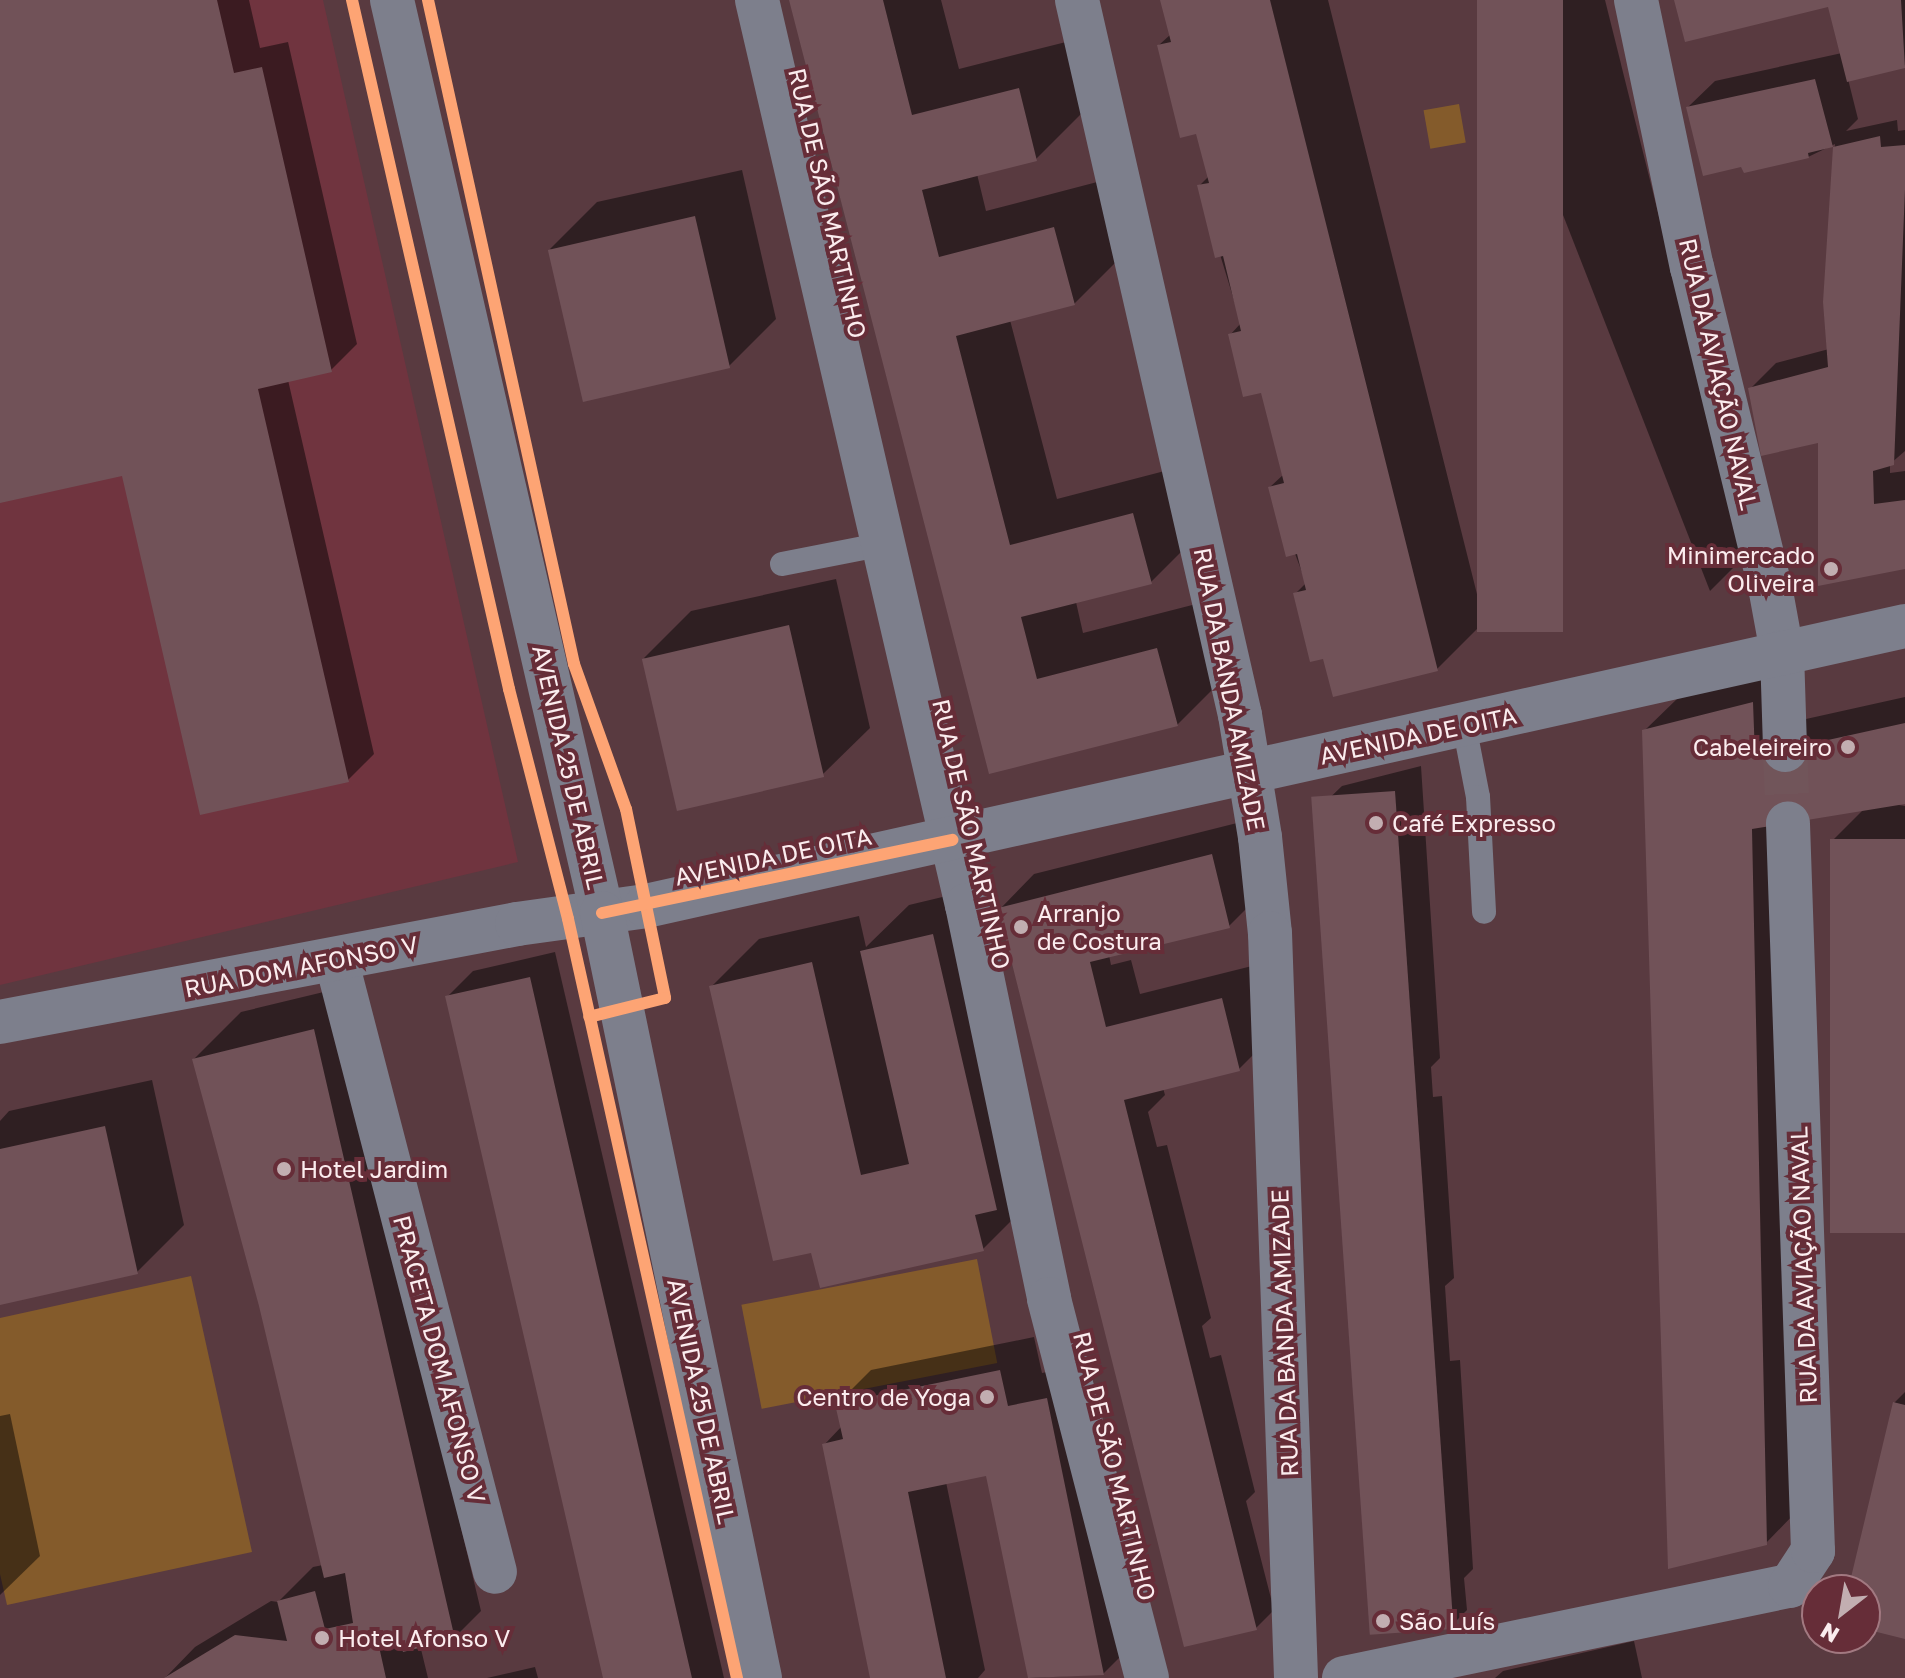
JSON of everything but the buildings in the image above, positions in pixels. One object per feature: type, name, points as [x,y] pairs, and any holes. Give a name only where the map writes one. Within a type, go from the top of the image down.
[{"type":"street","name":"AVENIDA 25 DE ABRIL","points":[[392,0],[602,913],[760,1678]]},
{"type":"street","name":"RUA DE SÃO MARTINHO","points":[[757,0],[952,840],[1049,1299],[1147,1678]]},
{"type":"street","name":"RUA DA BANDA AMIZADE","points":[[1077,0],[1250,772],[1270,933],[1296,1678]]},
{"type":"street","name":"RUA DA AVIAÇÃO NAVAL","points":[[1636,0],[1782,652],[1785,750]]},
{"type":"street","name":"AVENIDA DE OITA","points":[[602,913],[952,840],[1905,626]]},
{"type":"street","name":"RUA DA AVIAÇÃO NAVAL","points":[[1344,1678],[1679,1612],[1790,1586],[1813,1551],[1788,823]]},
{"type":"street","name":"RUA DOM AFONSO V","points":[[0,1022],[602,913]]},
{"type":"street","name":"PRACETA DOM AFONSO V","points":[[336,959],[495,1572]]},
{"type":"lane","points":[[782,564],[884,544]]},
{"type":"lane","points":[[1464,725],[1478,797],[1484,912]]},
{"type":"shaded area","points":[[0,0],[323,0],[518,862],[0,985]]},
{"type":"shaded area","points":[[1459,104],[1466,142],[1430,149],[1424,110]]},
{"type":"shaded area","points":[[977,1259],[997,1363],[762,1409],[741,1305]]},
{"type":"shaded area","points":[[191,1276],[252,1552],[7,1605],[0,1574],[0,1318]]},
{"type":"tunnel","points":[[1785,750],[1788,823]]},
{"type":"cycle path","points":[[352,0],[509,689],[568,919],[737,1678]]},
{"type":"cycle path","points":[[428,0],[574,664],[626,809],[665,998],[589,1017]]},
{"type":"cycle path","points":[[602,913],[952,840]]},
{"type":"place","name":"Minimercado Oliveira","points":[[1831,569]]},
{"type":"place","name":"Cabeleireiro","points":[[1848,747]]},
{"type":"place","name":"Café Expresso","points":[[1376,823]]},
{"type":"place","name":"Arranjo de Costura","points":[[1021,927]]},
{"type":"place","name":"Hotel Jardim","points":[[284,1169]]},
{"type":"place","name":"Centro de Yoga","points":[[987,1397]]},
{"type":"place","name":"São Luís","points":[[1383,1621]]},
{"type":"place","name":"Hotel Afonso V","points":[[322,1638]]}]
